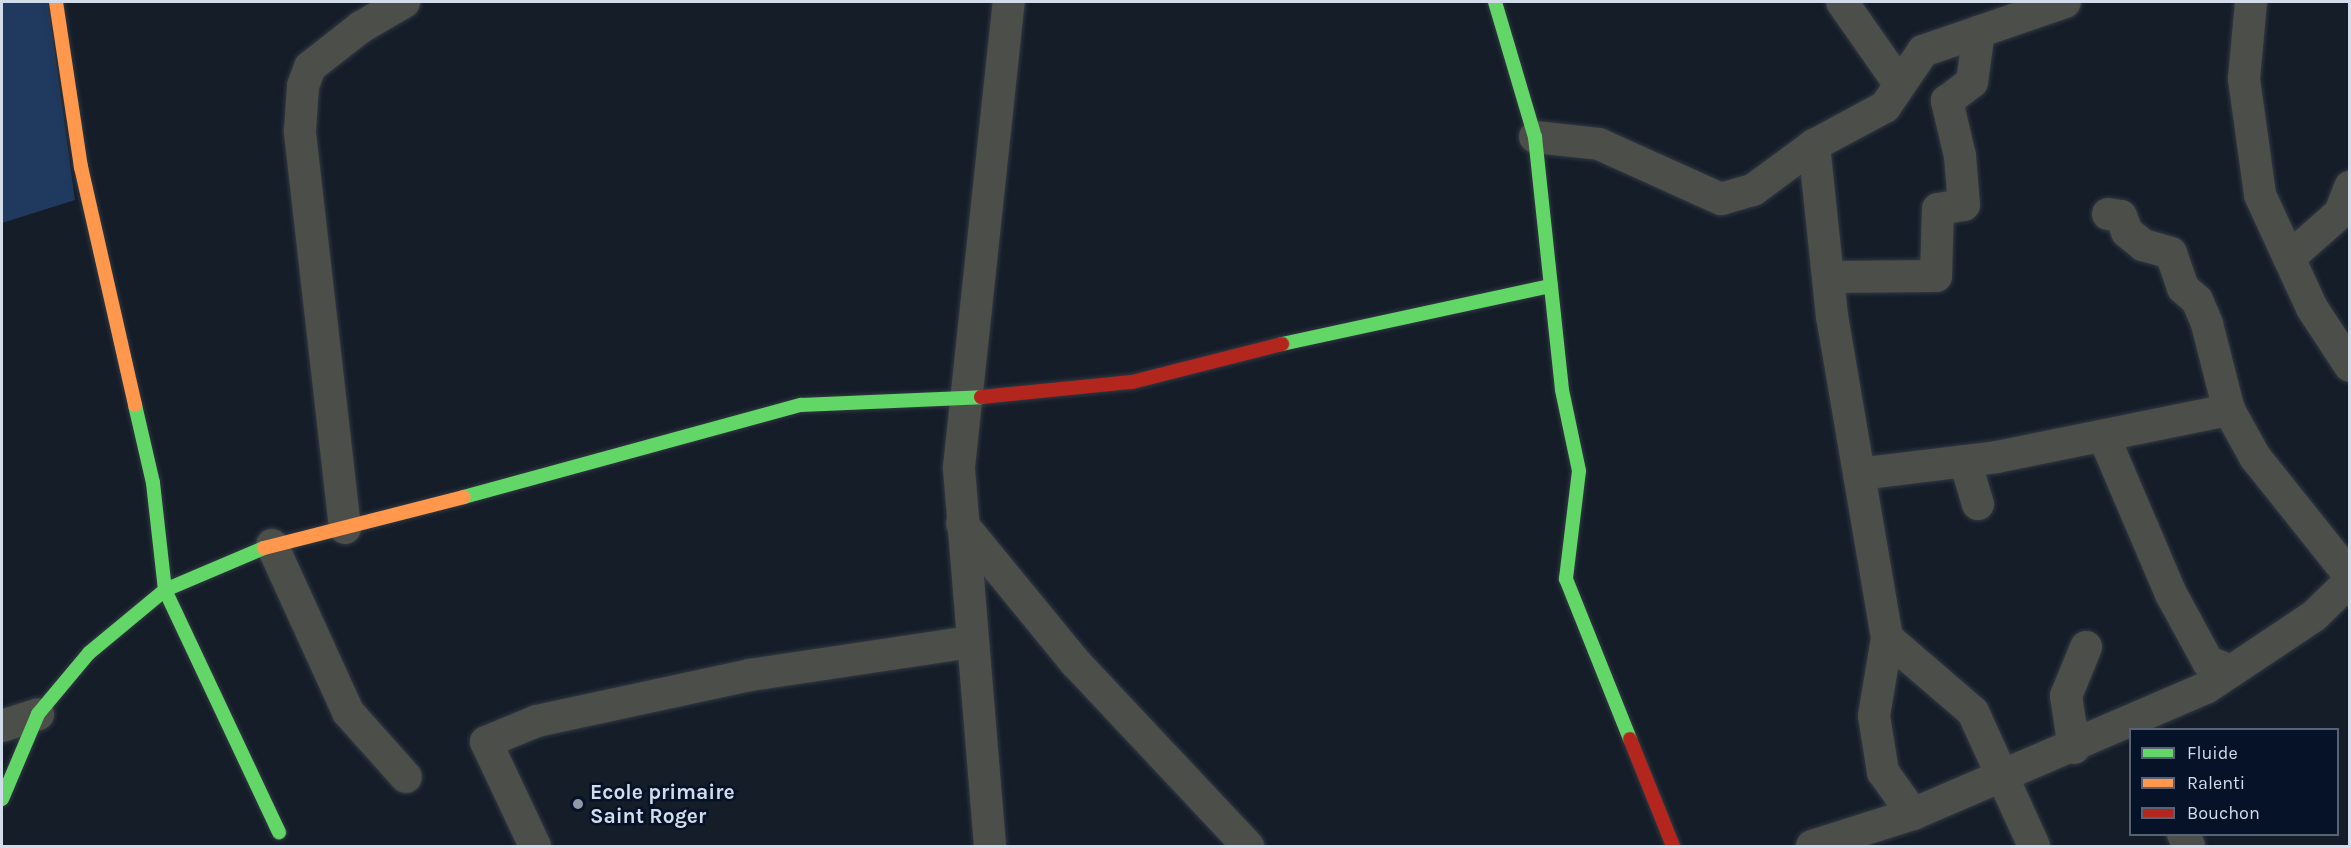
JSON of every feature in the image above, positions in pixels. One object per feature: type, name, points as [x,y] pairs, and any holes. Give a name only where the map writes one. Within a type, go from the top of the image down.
[{"type":"street","points":[[56,2],[81,167],[153,483],[165,590],[225,706],[279,832]]},
{"type":"street","points":[[345,528],[300,131],[303,86],[310,67],[361,27],[405,2]]},
{"type":"street","points":[[990,846],[971,642],[959,467],[1009,2]]},
{"type":"street","points":[[1495,2],[1535,137],[1562,390],[1579,471],[1566,579],[1673,846]]},
{"type":"street","points":[[1842,2],[1898,82]]},
{"type":"street","points":[[1535,137],[1599,144],[1721,199],[1753,190],[1814,145],[1885,107],[1898,82],[1923,51],[2066,2]]},
{"type":"street","points":[[2251,2],[2244,79],[2260,195],[2312,308],[2349,366]]},
{"type":"street","points":[[1828,277],[1936,276],[1938,209],[1964,205],[1960,156],[1947,101],[1972,82],[1978,31]]},
{"type":"street","points":[[1814,145],[1828,277],[1887,638],[1874,716],[1883,772],[1913,814]]},
{"type":"street","points":[[2289,258],[2340,213],[2349,187]]},
{"type":"street","points":[[2108,214],[2121,216],[2127,231],[2143,245],[2171,253],[2183,288],[2197,300],[2207,324],[2229,410],[2255,457],[2349,576]]},
{"type":"street","points":[[2,799],[38,714],[89,653],[165,590],[272,545],[626,457],[801,405],[966,398],[1132,382],[1354,326],[1551,286]]},
{"type":"street","points":[[1859,474],[1965,461],[2104,437],[2229,410]]},
{"type":"street","points":[[2104,437],[2182,613],[2208,662],[2231,671]]},
{"type":"street","points":[[1965,461],[1978,504]]},
{"type":"street","points":[[962,524],[1075,662],[1248,846]]},
{"type":"street","points":[[272,545],[348,712],[406,777]]},
{"type":"street","points":[[2132,728],[2152,721],[2314,616],[2349,581]]},
{"type":"street","points":[[1887,638],[1973,712],[2006,776],[2034,846]]},
{"type":"street","points":[[535,846],[486,742],[537,721],[750,675],[971,642]]},
{"type":"street","points":[[2074,748],[2066,696],[2086,647]]},
{"type":"street","points":[[2,726],[38,714]]},
{"type":"street","points":[[1812,846],[1875,837],[1913,814],[2074,748],[2129,729]]},
{"type":"shaded area","points":[[2,2],[48,2],[75,200],[2,223]]},
{"type":"traffic: fast","points":[[1495,2],[1535,137],[1562,390],[1579,471],[1566,579],[1630,739]]},
{"type":"traffic: fast","points":[[1282,344],[1551,286]]},
{"type":"traffic: fast","points":[[464,497],[801,405],[981,397]]},
{"type":"traffic: fast","points":[[135,405],[153,483],[165,590],[279,832]]},
{"type":"traffic: fast","points":[[2,799],[38,714],[89,653],[165,590],[264,548]]},
{"type":"traffic: slow","points":[[56,2],[81,167],[135,405]]},
{"type":"traffic: slow","points":[[264,548],[464,497]]},
{"type":"traffic: jam","points":[[981,397],[1132,382],[1282,344]]},
{"type":"traffic: jam","points":[[1630,739],[1673,846]]},
{"type":"place","name":"Ecole primaire Saint Roger","points":[[578,804]]}]
